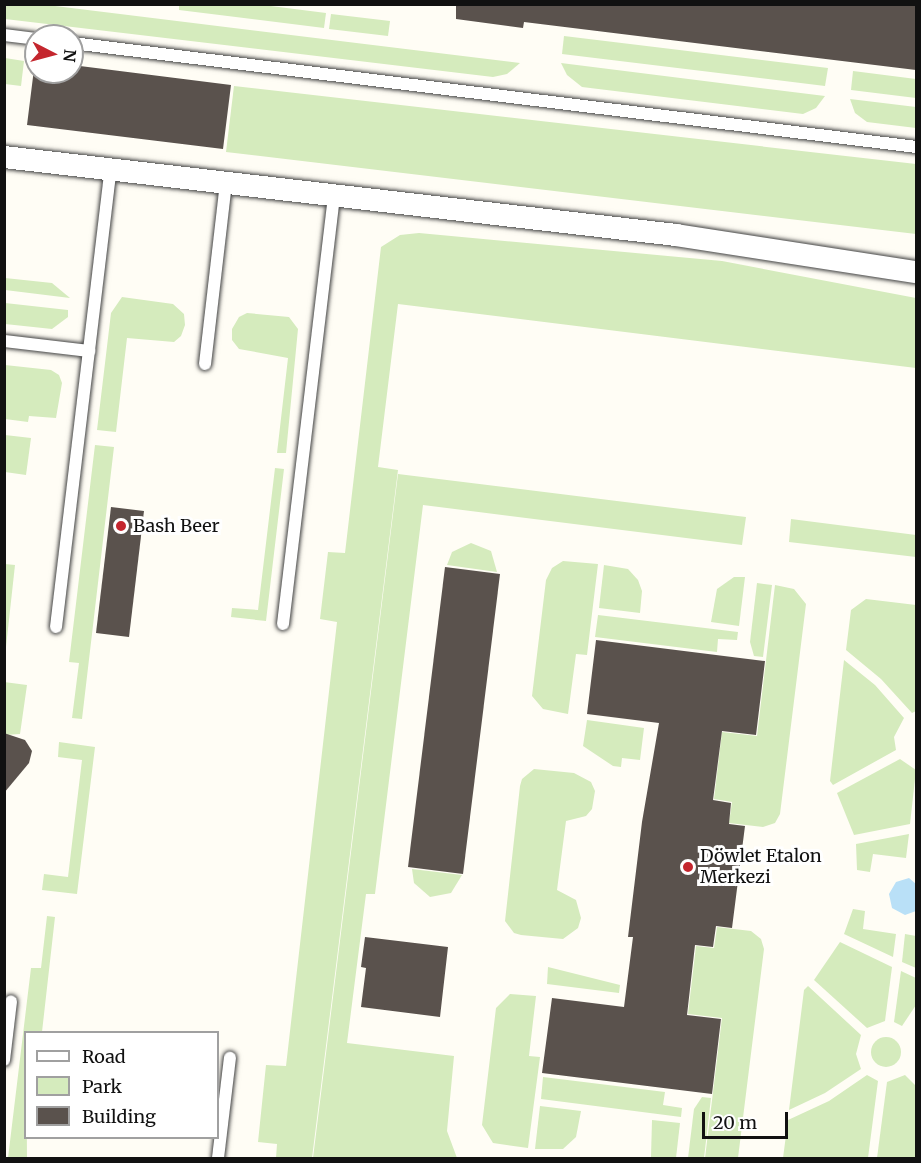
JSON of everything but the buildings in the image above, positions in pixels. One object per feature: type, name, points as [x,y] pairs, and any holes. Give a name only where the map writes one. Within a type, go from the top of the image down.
[{"type":"street","points":[[4,157],[793,250],[916,272]]},
{"type":"lane","points":[[4,35],[24,38]]},
{"type":"lane","points":[[84,44],[916,147]]},
{"type":"lane","points":[[56,627],[111,169]]},
{"type":"lane","points":[[204,364],[226,183]]},
{"type":"lane","points":[[283,624],[334,195]]},
{"type":"lane","points":[[4,341],[89,351]]},
{"type":"lane","points":[[4,1059],[11,1001]]},
{"type":"lane","points":[[218,1158],[230,1058]]},
{"type":"green space","points":[[5,4],[47,5],[520,63],[507,74],[493,77],[84,28],[84,24],[47,24],[5,19]]},
{"type":"green space","points":[[255,4],[326,13],[324,28],[179,10],[179,5]]},
{"type":"green space","points":[[331,14],[390,21],[388,36],[329,29]]},
{"type":"green space","points":[[564,36],[828,68],[825,86],[562,54]]},
{"type":"green space","points":[[5,58],[24,61],[21,86],[5,84]]},
{"type":"green space","points":[[561,63],[825,96],[816,108],[803,114],[582,87],[567,75]]},
{"type":"green space","points":[[853,71],[916,79],[916,98],[851,90]]},
{"type":"green space","points":[[234,86],[916,164],[916,234],[226,152]]},
{"type":"green space","points":[[850,99],[916,107],[916,128],[867,122],[855,113]]},
{"type":"green space","points":[[419,233],[722,261],[916,298],[916,368],[398,304],[378,467],[398,470],[312,1158],[276,1158],[277,1144],[258,1142],[266,1065],[286,1066],[337,622],[320,619],[328,552],[345,553],[381,247],[400,235]]},
{"type":"green space","points":[[5,278],[52,283],[70,298],[5,290]]},
{"type":"green space","points":[[122,297],[173,304],[184,314],[185,325],[181,336],[174,342],[127,338],[116,432],[97,430],[111,313]]},
{"type":"green space","points":[[5,303],[68,310],[68,317],[52,329],[5,324]]},
{"type":"green space","points":[[247,313],[289,317],[298,329],[286,453],[277,453],[288,358],[239,349],[232,340],[232,329],[239,317]]},
{"type":"green space","points":[[5,365],[51,370],[59,375],[62,383],[56,418],[29,416],[28,422],[5,419]]},
{"type":"green space","points":[[5,435],[31,438],[26,475],[5,472]]},
{"type":"green space","points":[[95,445],[114,447],[82,719],[72,718],[79,663],[69,662]]},
{"type":"green space","points":[[275,468],[284,469],[266,621],[231,617],[232,608],[258,610]]},
{"type":"green space","points":[[398,474],[746,517],[742,545],[423,505],[375,894],[366,894],[347,1043],[454,1056],[447,1131],[457,1158],[313,1158]]},
{"type":"green space","points":[[791,519],[916,535],[916,557],[789,542]]},
{"type":"green space","points":[[471,543],[491,551],[497,572],[447,565],[452,552]]},
{"type":"green space","points":[[563,561],[598,564],[587,655],[576,654],[568,714],[543,709],[532,696],[546,580],[552,568]]},
{"type":"green space","points":[[4,564],[15,565],[5,656]]},
{"type":"green space","points":[[604,565],[628,569],[638,580],[642,591],[640,613],[599,608]]},
{"type":"green space","points":[[734,577],[745,577],[739,626],[711,622],[717,589]]},
{"type":"green space","points":[[757,583],[772,585],[763,657],[754,656],[750,642]]},
{"type":"green space","points":[[775,585],[794,589],[806,604],[780,814],[775,823],[763,827],[729,823],[732,802],[714,799],[722,732],[757,736]]},
{"type":"green space","points":[[866,599],[916,605],[916,711],[912,713],[881,679],[846,650],[851,610]]},
{"type":"green space","points":[[598,615],[738,632],[737,640],[718,639],[717,652],[595,637]]},
{"type":"green space","points":[[844,660],[875,685],[904,718],[894,737],[896,750],[833,785],[830,781]]},
{"type":"green space","points":[[4,682],[27,685],[20,734],[5,735]]},
{"type":"green space","points":[[587,720],[644,728],[640,760],[622,758],[621,767],[613,766],[583,746]]},
{"type":"green space","points":[[59,742],[95,747],[77,894],[42,890],[44,874],[68,877],[82,760],[58,757]]},
{"type":"green space","points":[[900,759],[916,770],[910,824],[854,835],[837,793]]},
{"type":"green space","points":[[534,769],[574,773],[591,782],[595,791],[592,809],[586,816],[566,821],[557,890],[576,900],[581,918],[578,928],[563,939],[514,933],[505,921],[520,786],[522,779]]},
{"type":"green space","points":[[909,834],[906,858],[873,854],[870,872],[857,870],[856,844]]},
{"type":"green space","points":[[412,869],[462,875],[451,893],[430,897],[414,883]]},
{"type":"green space","points":[[853,909],[865,911],[863,929],[896,934],[893,957],[844,934]]},
{"type":"green space","points":[[47,916],[55,917],[42,1031],[24,1031],[24,1139],[27,1139],[27,1158],[8,1158],[31,968],[41,968]]},
{"type":"green space","points":[[717,927],[751,931],[761,939],[764,949],[738,1158],[705,1158],[722,1018],[688,1014],[696,946],[714,948]]},
{"type":"green space","points":[[905,934],[916,936],[916,968],[902,962]]},
{"type":"green space","points":[[840,942],[892,967],[885,1021],[867,1028],[814,980]]},
{"type":"green space","points":[[548,967],[620,985],[619,993],[547,984]]},
{"type":"green space","points":[[901,971],[916,978],[916,1005],[902,1026],[894,1022]]},
{"type":"green space","points":[[808,986],[861,1035],[856,1054],[861,1069],[825,1093],[789,1110],[804,990]]},
{"type":"green space","points":[[510,994],[536,996],[529,1056],[540,1057],[528,1148],[493,1143],[482,1125],[496,1008]]},
{"type":"green space","points":[[886,1037],[897,1041],[901,1052],[897,1063],[886,1067],[875,1063],[871,1052],[875,1041]]},
{"type":"green space","points":[[867,1075],[878,1081],[868,1158],[783,1158],[788,1120],[829,1101]]},
{"type":"green space","points":[[905,1075],[916,1086],[916,1158],[877,1158],[887,1082]]},
{"type":"green space","points":[[543,1077],[665,1092],[663,1105],[682,1108],[681,1117],[541,1099]]},
{"type":"green space","points":[[702,1097],[711,1098],[704,1158],[688,1158],[694,1109]]},
{"type":"green space","points":[[540,1106],[581,1111],[576,1137],[563,1149],[535,1149]]},
{"type":"green space","points":[[652,1120],[680,1123],[676,1158],[651,1157]]},
{"type":"water","points":[[909,878],[916,884],[916,911],[905,915],[892,908],[889,894],[896,882]]},
{"type":"place","name":"Bash Beer","points":[[121,526]]},
{"type":"place","name":"Döwlet Etalon Merkezi","points":[[688,867]]}]
